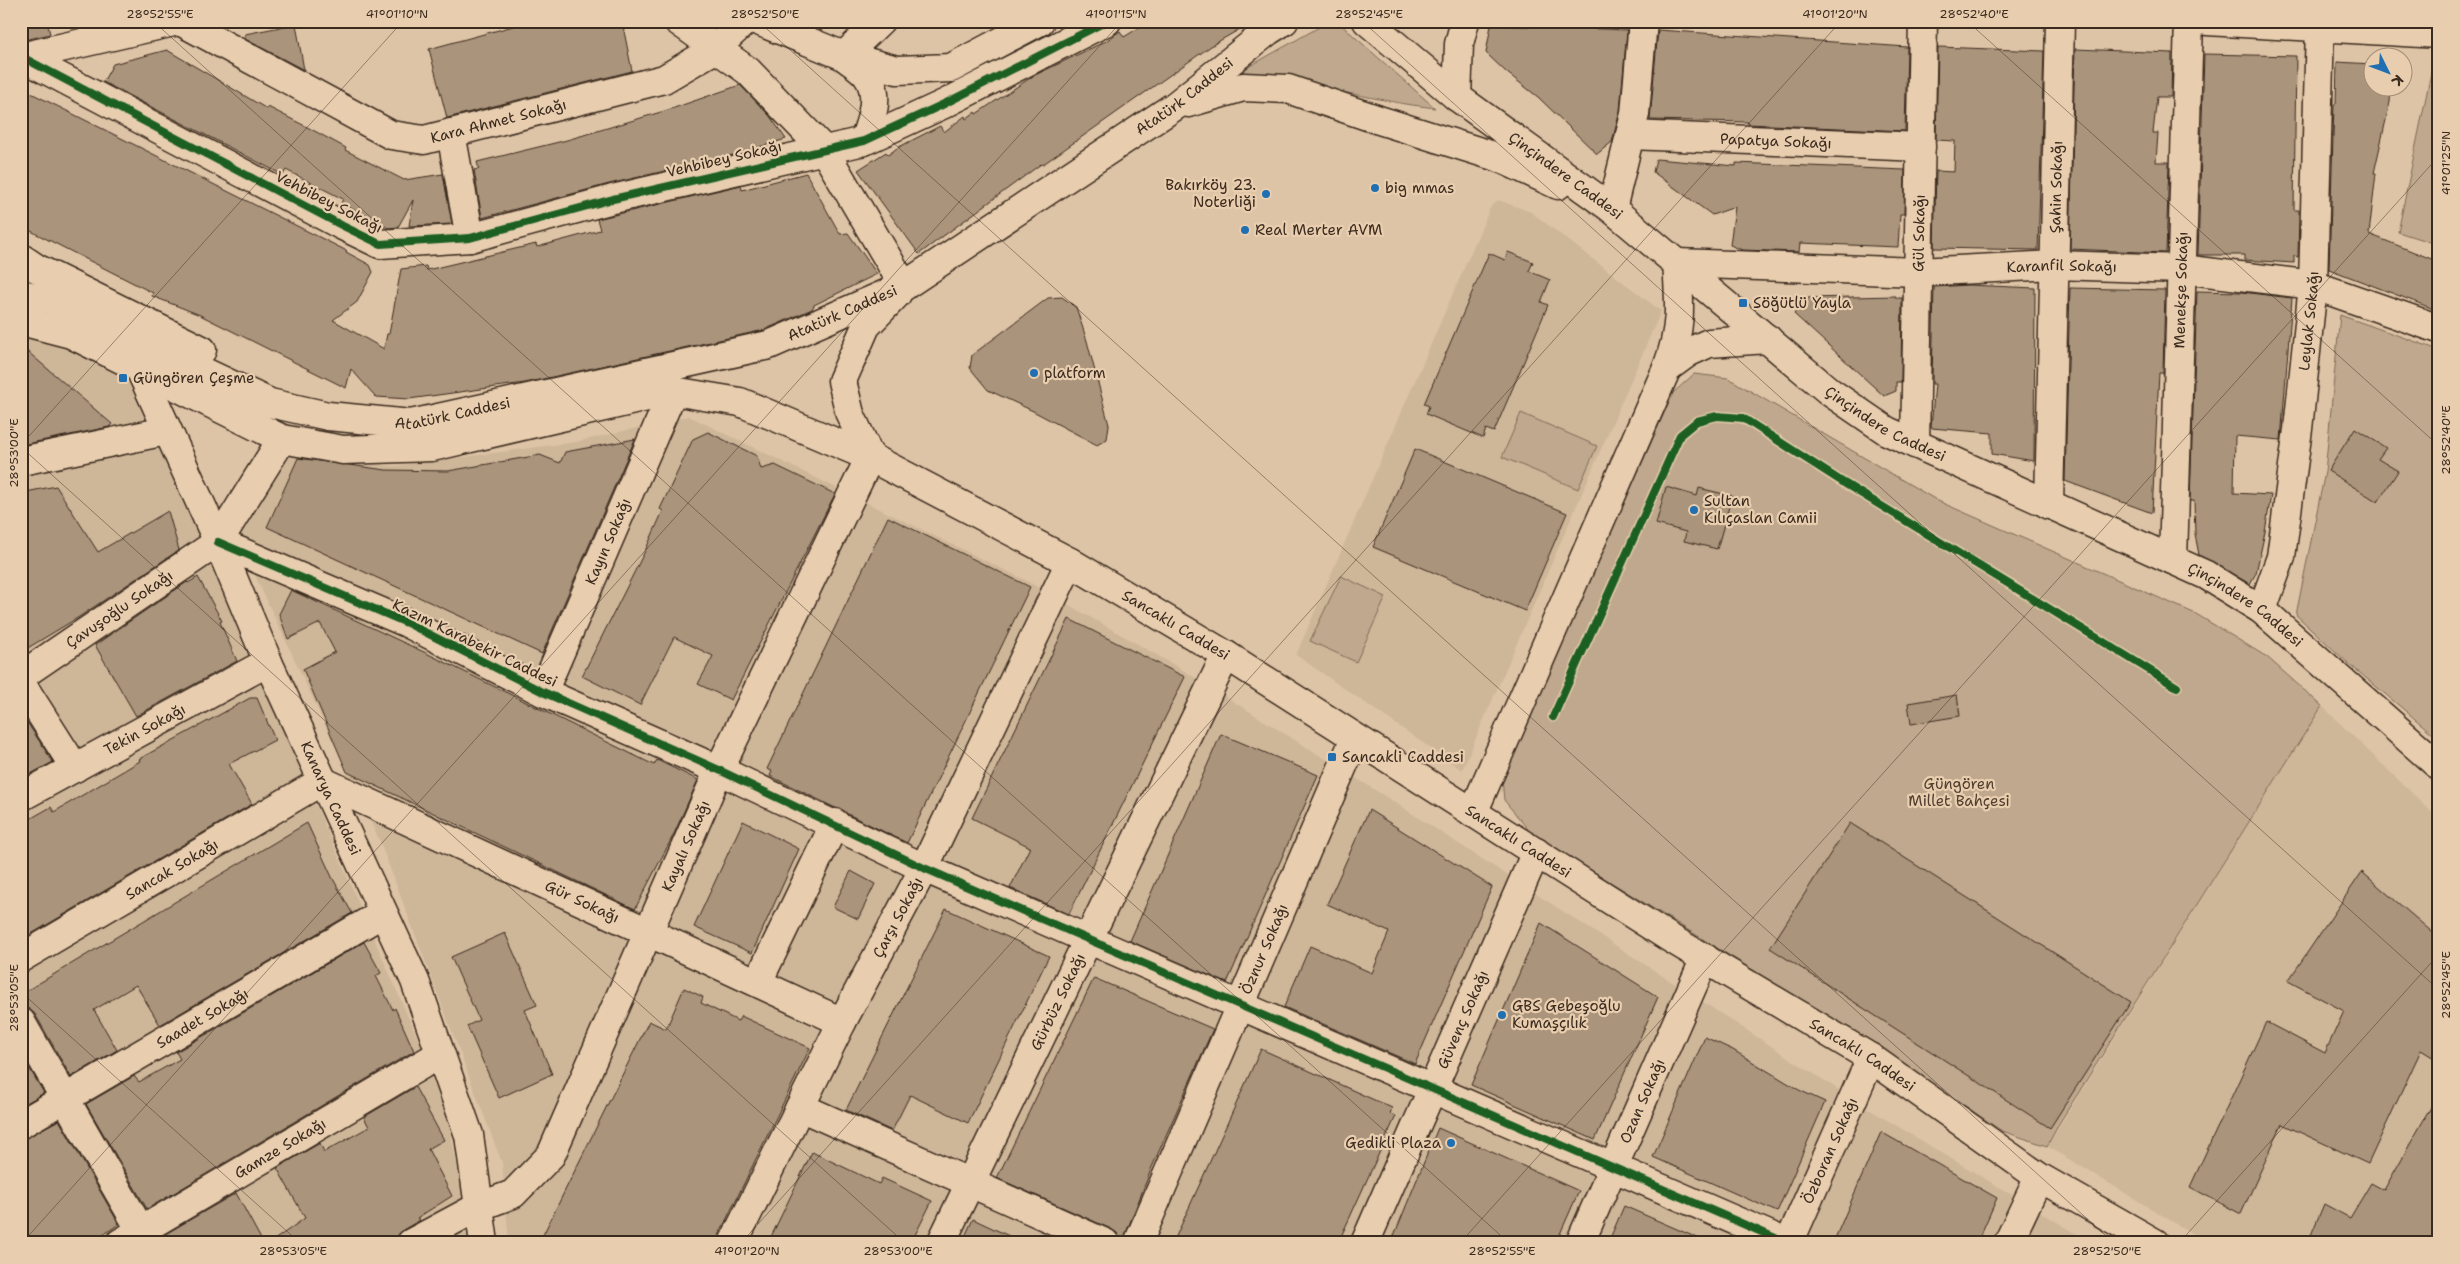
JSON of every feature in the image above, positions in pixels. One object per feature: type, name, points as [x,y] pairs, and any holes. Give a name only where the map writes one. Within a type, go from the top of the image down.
[{"type":"street","points":[[22,57],[73,33],[179,21]]},
{"type":"street","name":"Kara Ahmet Sokağı","points":[[179,21],[391,136],[424,140],[664,79],[715,49],[744,21]]},
{"type":"street","points":[[678,21],[748,71],[824,150],[904,286],[866,326],[842,381],[850,414],[870,457]]},
{"type":"street","points":[[758,21],[844,56],[897,70],[951,68],[1040,21]]},
{"type":"street","points":[[844,56],[880,21]]},
{"type":"street","name":"Vehbibey Sokağı","points":[[22,57],[342,226],[380,244],[470,238],[613,199],[864,141],[944,104],[1107,21]]},
{"type":"street","name":"Çinçindere Caddesi","points":[[1367,21],[1458,97],[1612,209],[1830,392],[1887,431],[2206,575],[2262,610],[2439,766]]},
{"type":"street","points":[[1458,97],[1459,44],[1465,21]]},
{"type":"street","points":[[1175,106],[1243,87],[1288,89],[1500,158],[1612,209],[1635,114],[1643,21]]},
{"type":"street","name":"Gül Sokağı","points":[[1915,444],[1924,21]]},
{"type":"street","name":"Şahin Sokağı","points":[[2049,505],[2060,21]]},
{"type":"street","name":"Menekşe Sokağı","points":[[2173,560],[2190,21]]},
{"type":"street","points":[[2207,21],[2320,27],[2360,25],[2432,29]]},
{"type":"street","name":"Atatürk Caddesi","points":[[21,294],[54,301],[270,403],[328,416],[411,424],[769,345],[904,286],[1175,106],[1271,25]]},
{"type":"street","name":"Leylak Sokağı","points":[[2262,610],[2281,557],[2298,429],[2313,285],[2320,27]]},
{"type":"street","points":[[844,56],[866,74],[874,92],[873,109],[864,141]]},
{"type":"street","points":[[451,133],[470,238]]},
{"type":"street","name":"Papatya Sokağı","points":[[1630,134],[1921,147]]},
{"type":"street","points":[[21,258],[36,268],[277,387],[328,416]]},
{"type":"street","points":[[1473,813],[1667,368],[1676,343],[1680,314],[1677,263]]},
{"type":"street","name":"Karanfil Sokağı","points":[[1677,263],[1918,272],[2054,265],[2182,269],[2313,285],[2439,329]]},
{"type":"street","name":"Atatürk Caddesi","points":[[21,321],[71,334],[282,439],[343,450],[432,447],[672,391]]},
{"type":"street","points":[[1667,368],[1689,352],[1709,343],[1768,340]]},
{"type":"street","name":"Kanarya Caddesi","points":[[139,367],[166,431],[218,542],[268,662],[414,981],[469,1136],[484,1243]]},
{"type":"street","name":"Sancaklı Caddesi","points":[[672,391],[740,402],[870,457],[1070,562],[1226,655],[1705,958],[1871,1058],[2039,1177],[2155,1243]]},
{"type":"street","name":"Kayın Sokağı","points":[[543,692],[672,391]]},
{"type":"street","points":[[21,461],[166,431]]},
{"type":"street","points":[[218,542],[282,439]]},
{"type":"street","name":"Kayalı Sokağı","points":[[411,1243],[478,1207],[513,1194],[551,1155],[720,770],[870,457]]},
{"type":"street","name":"Kazım Karabekir Caddesi","points":[[218,542],[407,623],[543,692],[720,770],[924,868],[1788,1243]]},
{"type":"street","name":"Çavuşoğlu Sokağı","points":[[21,676],[218,542]]},
{"type":"street","name":"Çarşı Sokağı","points":[[733,1243],[842,1022],[924,868],[1070,562]]},
{"type":"street","name":"Gürbüz Sokağı","points":[[941,1243],[1226,655]]},
{"type":"street","name":"Tekin Sokağı","points":[[21,797],[268,662]]},
{"type":"street","points":[[21,683],[75,768]]},
{"type":"street","name":"Öznur Sokağı","points":[[1138,1243],[1355,738]]},
{"type":"street","name":"Gür Sokağı","points":[[322,781],[842,1022]]},
{"type":"street","name":"Sancak Sokağı","points":[[21,958],[322,781]]},
{"type":"street","points":[[758,982],[835,824]]},
{"type":"street","name":"Güvenç Sokağı","points":[[1365,1243],[1536,852]]},
{"type":"street","name":"Saadet Sokağı","points":[[21,1124],[383,913]]},
{"type":"street","name":"Ozan Sokağı","points":[[1580,1243],[1705,958]]},
{"type":"street","points":[[21,1022],[137,1238]]},
{"type":"street","name":"Gamze Sokağı","points":[[137,1238],[440,1054]]},
{"type":"street","name":"Özboran Sokağı","points":[[1788,1243],[1871,1058]]},
{"type":"street","points":[[800,1107],[1105,1243]]},
{"type":"street","points":[[2008,1243],[2039,1177]]},
{"type":"shaded area","points":[[1498,200],[1531,212],[1661,311],[1462,770],[1296,655],[1491,206]]},
{"type":"shaded area","points":[[21,339],[54,339],[132,383],[444,1099],[472,1243],[21,1243]]},
{"type":"shaded area","points":[[689,416],[1025,580],[1183,670],[1391,800],[1862,1105],[2092,1243],[509,1243],[502,1163],[380,842],[236,535],[291,453],[395,466],[576,442]]},
{"type":"shaded area","points":[[2322,706],[2439,819],[2439,1243],[2208,1243],[2047,1146]]},
{"type":"green space","points":[[1330,21],[1337,21],[1435,108],[1306,85],[1230,81],[1250,66]]},
{"type":"green space","points":[[2433,63],[2439,63],[2439,245],[2398,232]]},
{"type":"green space","points":[[2340,315],[2439,350],[2439,739],[2348,663],[2296,615],[2325,472]]},
{"type":"green space","name":"Güngören Millet Bahçesi","points":[[1694,374],[1728,378],[1938,501],[2196,614],[2267,657],[2322,706],[2060,1122],[2047,1146],[2002,1131],[1889,1054],[1531,833],[1504,800],[1502,778],[1673,393]]},
{"type":"green space","points":[[1521,413],[1597,446],[1578,489],[1502,457]]},
{"type":"green space","points":[[1341,576],[1386,597],[1356,662],[1310,641]]},
{"type":"building","points":[[21,21],[47,21],[50,34],[21,41]]},
{"type":"building","points":[[516,21],[622,21],[632,71],[447,118],[429,49],[517,25]]},
{"type":"building","points":[[1150,21],[1254,21],[1214,44],[1041,164],[919,254],[858,170],[886,152],[888,155],[897,148],[940,126],[944,132],[965,116],[966,119],[975,112],[976,114],[1033,76],[1106,41],[1120,31],[1124,37]]},
{"type":"building","points":[[296,24],[304,70],[245,39],[245,34]]},
{"type":"building","points":[[1491,25],[1627,30],[1620,111],[1612,142],[1597,154],[1538,97],[1506,72],[1486,53]]},
{"type":"building","points":[[1658,30],[1907,47],[1905,131],[1748,124],[1748,122],[1650,120]]},
{"type":"building","points":[[1938,47],[2044,51],[2038,250],[1934,248],[1936,171],[1954,172],[1955,141],[1936,140]]},
{"type":"building","points":[[2075,49],[2172,53],[2171,97],[2157,97],[2153,133],[2158,133],[2156,162],[2169,162],[2166,253],[2070,249]]},
{"type":"building","points":[[167,50],[267,109],[268,107],[309,128],[346,148],[345,150],[404,180],[443,174],[452,224],[409,226],[413,200],[398,227],[388,228],[341,203],[343,199],[286,170],[283,175],[103,82],[113,64]]},
{"type":"building","points":[[2204,54],[2296,56],[2294,210],[2299,210],[2298,257],[2294,256],[2294,263],[2244,260],[2244,255],[2198,255]]},
{"type":"building","points":[[2337,62],[2362,63],[2362,98],[2390,98],[2374,173],[2376,173],[2369,234],[2439,262],[2439,311],[2329,269],[2334,104],[2336,104]]},
{"type":"building","points":[[740,85],[769,115],[786,139],[733,155],[609,184],[482,218],[474,170],[479,169],[477,162],[567,140],[671,109]]},
{"type":"building","points":[[21,88],[347,251],[370,265],[373,272],[357,302],[333,320],[384,349],[387,334],[389,334],[401,269],[426,266],[427,270],[536,244],[537,247],[600,230],[597,219],[741,185],[742,190],[806,173],[840,234],[848,233],[877,274],[814,305],[812,309],[764,330],[525,383],[409,399],[376,397],[351,369],[346,388],[200,315],[152,296],[153,293],[21,226]]},
{"type":"building","points":[[1656,159],[1736,166],[1736,163],[1905,170],[1904,214],[1900,214],[1898,247],[1800,243],[1799,252],[1742,250],[1730,245],[1735,207],[1712,215],[1653,172]]},
{"type":"building","points":[[1508,252],[1533,262],[1529,271],[1550,280],[1541,302],[1548,305],[1494,432],[1486,429],[1483,438],[1426,414],[1429,406],[1424,404],[1489,253],[1505,260]]},
{"type":"building","points":[[1968,285],[2035,288],[2034,461],[1992,454],[1992,433],[1931,428],[1935,384],[1932,384],[1934,287]]},
{"type":"building","points":[[2070,288],[2165,290],[2163,373],[2159,373],[2152,513],[2065,481]]},
{"type":"building","points":[[2197,291],[2241,292],[2292,298],[2281,440],[2235,436],[2234,493],[2271,495],[2256,573],[2250,584],[2199,555],[2195,534],[2194,501],[2190,501]]},
{"type":"building","points":[[1896,296],[1896,298],[1902,298],[1901,382],[1896,382],[1896,391],[1884,396],[1794,314],[1806,298]]},
{"type":"building","name":"platform","points":[[1062,297],[1076,307],[1109,425],[1107,439],[1097,445],[1033,411],[988,390],[970,368],[972,355],[1048,298]]},
{"type":"building","points":[[21,346],[112,424],[109,427],[21,445]]},
{"type":"building","points":[[2355,428],[2386,448],[2378,459],[2398,471],[2378,502],[2328,471]]},
{"type":"building","points":[[708,432],[757,456],[761,469],[775,465],[835,494],[731,700],[698,684],[713,656],[674,637],[640,705],[582,676],[645,551],[663,511],[660,509],[693,439]]},
{"type":"building","points":[[635,439],[542,654],[267,527],[298,458],[386,470],[448,471],[540,455],[560,463],[565,452]]},
{"type":"building","points":[[1415,449],[1567,513],[1525,611],[1373,547]]},
{"type":"building","points":[[56,486],[98,552],[168,511],[179,550],[79,617],[21,652],[21,493]]},
{"type":"building","name":"Sultan Kılıçaslan Camii","points":[[1666,487],[1697,496],[1699,488],[1732,496],[1717,549],[1684,541],[1686,532],[1656,524]]},
{"type":"building","points":[[888,517],[1030,587],[907,843],[770,776],[772,771],[767,769]]},
{"type":"building","points":[[198,577],[222,621],[220,622],[237,661],[136,716],[95,645],[187,582]]},
{"type":"building","points":[[291,590],[428,654],[654,765],[657,760],[698,780],[674,834],[635,909],[347,772],[303,669],[335,652],[320,623],[288,639],[279,614]]},
{"type":"building","points":[[1069,619],[1185,677],[1069,914],[1010,888],[1030,847],[972,818]]},
{"type":"building","points":[[1957,695],[1960,716],[1911,724],[1908,703]]},
{"type":"building","points":[[250,698],[257,698],[275,740],[229,764],[252,804],[21,940],[21,824],[51,807],[54,812],[140,761],[139,759]]},
{"type":"building","points":[[21,713],[53,762],[21,779]]},
{"type":"building","points":[[1221,734],[1318,775],[1227,983],[1130,941]]},
{"type":"building","points":[[1369,810],[1492,887],[1415,1064],[1284,1007],[1310,946],[1372,973],[1389,932],[1327,904]]},
{"type":"building","points":[[743,821],[799,849],[752,953],[694,927]]},
{"type":"building","points":[[307,823],[332,877],[352,913],[160,1025],[136,985],[94,1010],[117,1050],[71,1077],[35,1014],[21,1006],[21,994]]},
{"type":"building","points":[[1850,823],[2131,1002],[2050,1128],[1770,948]]},
{"type":"building","points":[[851,871],[875,884],[858,919],[833,907]]},
{"type":"building","points":[[2362,872],[2439,938],[2439,1061],[2421,1050],[2368,1164],[2282,1124],[2241,1214],[2190,1187],[2266,1022],[2325,1053],[2344,1011],[2288,981]]},
{"type":"building","points":[[946,909],[1049,956],[968,1123],[910,1095],[892,1131],[846,1110]]},
{"type":"building","points":[[1541,923],[1658,997],[1595,1140],[1471,1085]]},
{"type":"building","points":[[505,933],[537,1005],[525,1010],[552,1074],[499,1098],[467,1026],[479,1020],[451,957]]},
{"type":"building","points":[[364,942],[381,973],[376,976],[393,1010],[395,1008],[414,1051],[147,1209],[86,1104],[134,1076],[139,1082],[180,1059],[176,1052]]},
{"type":"building","points":[[1094,978],[1213,1029],[1152,1167],[1122,1243],[1117,1233],[1111,1229],[997,1178]]},
{"type":"building","points":[[684,988],[703,997],[701,1003],[738,1021],[741,1016],[810,1048],[715,1243],[539,1243],[649,1021],[666,1029]]},
{"type":"building","points":[[1705,1037],[1733,1050],[1799,1090],[1825,1102],[1777,1212],[1653,1157]]},
{"type":"building","points":[[1261,1049],[1392,1108],[1390,1114],[1396,1116],[1338,1243],[1173,1243]]},
{"type":"building","points":[[21,1054],[44,1093],[21,1106]]},
{"type":"building","points":[[415,1087],[444,1140],[428,1149],[452,1196],[417,1218],[420,1220],[403,1230],[398,1235],[395,1243],[270,1243],[305,1218],[277,1168],[320,1143],[324,1152],[369,1127],[364,1117]]},
{"type":"building","points":[[2439,1093],[2439,1243],[2326,1243],[2311,1235],[2324,1204],[2350,1218],[2371,1183],[2384,1190]]},
{"type":"building","points":[[59,1120],[119,1224],[91,1243],[21,1243],[21,1140]]},
{"type":"building","points":[[1438,1128],[1579,1191],[1556,1243],[1391,1243]]},
{"type":"building","points":[[1881,1132],[1997,1198],[1977,1243],[1833,1243]]},
{"type":"building","points":[[812,1152],[879,1184],[882,1178],[932,1201],[911,1243],[768,1243]]},
{"type":"building","points":[[236,1193],[263,1243],[164,1243],[162,1236]]},
{"type":"building","points":[[1624,1206],[1709,1243],[1608,1243]]},
{"type":"building","points":[[973,1219],[1024,1243],[962,1243]]},
{"type":"cycle path","points":[[22,57],[380,244],[470,238],[613,199],[864,141],[944,104],[1107,21]]},
{"type":"cycle path","points":[[1553,717],[1680,435],[1697,421],[1717,416],[1743,418],[1844,483],[2177,687]]},
{"type":"cycle path","points":[[218,542],[407,623],[543,692],[719,770],[924,868],[1787,1243]]},
{"type":"place","name":"big mmas","points":[[1375,188]]},
{"type":"place","name":"Bakırköy 23. Noterliği","points":[[1266,194]]},
{"type":"place","name":"Real Merter AVM","points":[[1245,230]]},
{"type":"place","name":"Söğütlü Yayla","points":[[1743,303]]},
{"type":"place","name":"platform","points":[[1034,373]]},
{"type":"place","name":"Güngören Çeşme","points":[[123,378]]},
{"type":"place","name":"Sultan Kılıçaslan Camii","points":[[1694,510]]},
{"type":"place","name":"Sancakli Caddesi","points":[[1332,757]]},
{"type":"place","name":"GBS Gebeşoğlu Kumaşçılık","points":[[1502,1015]]},
{"type":"place","name":"Gedikli Plaza","points":[[1451,1143]]}]
